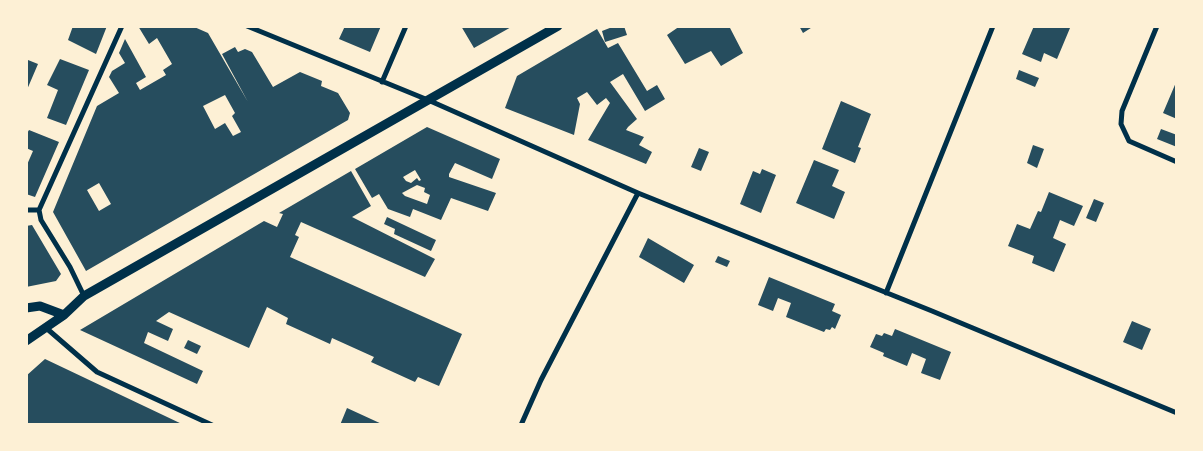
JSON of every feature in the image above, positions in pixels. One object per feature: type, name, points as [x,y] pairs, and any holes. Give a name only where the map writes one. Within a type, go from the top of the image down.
[{"type":"street","points":[[84,296],[70,267],[41,220],[39,210],[122,26]]},
{"type":"street","points":[[247,26],[428,100],[638,193],[1177,413]]},
{"type":"street","points":[[382,82],[406,26]]},
{"type":"street","points":[[26,341],[64,314],[84,296],[558,26]]},
{"type":"street","points":[[886,294],[993,26]]},
{"type":"street","points":[[1157,26],[1122,112],[1121,124],[1130,141],[1177,162]]},
{"type":"street","points":[[521,425],[542,380],[638,193]]},
{"type":"street","points":[[26,210],[39,210]]},
{"type":"street","points":[[26,308],[40,306],[64,314]]},
{"type":"street","points":[[44,327],[97,372],[212,425]]},
{"type":"building","points":[[73,26],[107,26],[96,54],[68,40]]},
{"type":"building","points":[[138,26],[192,26],[208,33],[248,102],[222,54],[235,47],[238,52],[245,49],[252,52],[273,87],[300,72],[322,81],[321,86],[338,93],[350,113],[348,120],[86,271],[53,212],[97,106],[119,93],[109,77],[112,71],[125,63],[119,53],[125,39],[146,77],[136,83],[140,90],[166,75],[163,70],[172,64],[157,38],[149,44]],"holes":[[[225,95],[235,113],[232,116],[241,132],[233,136],[225,123],[215,129],[203,106]],[[99,183],[111,204],[99,211],[87,190]]]},
{"type":"building","points":[[345,26],[381,26],[370,52],[339,39]]},
{"type":"building","points":[[461,26],[513,26],[474,48]]},
{"type":"building","points":[[615,26],[624,26],[627,35],[605,42],[602,31]]},
{"type":"building","points":[[680,26],[729,26],[743,53],[721,66],[711,51],[685,64],[667,35]]},
{"type":"building","points":[[799,26],[814,26],[803,33]]},
{"type":"building","points":[[1034,26],[1068,26],[1070,28],[1057,59],[1044,53],[1041,62],[1022,54]]},
{"type":"building","points":[[597,29],[608,48],[618,43],[647,91],[657,85],[665,99],[645,111],[623,74],[610,82],[637,119],[626,130],[644,137],[639,145],[652,152],[646,164],[588,140],[610,103],[606,98],[597,105],[587,92],[577,98],[580,104],[574,135],[505,108],[517,76]]},
{"type":"building","points":[[60,59],[89,70],[66,125],[47,118],[58,90],[47,85]]},
{"type":"building","points":[[28,60],[38,64],[26,92],[26,64]]},
{"type":"building","points":[[1019,70],[1039,78],[1035,87],[1016,79]]},
{"type":"building","points":[[1177,80],[1177,119],[1163,113]]},
{"type":"building","points":[[841,101],[871,114],[858,147],[861,148],[855,163],[822,149]]},
{"type":"building","points":[[427,127],[500,159],[492,179],[455,163],[449,177],[496,193],[488,211],[451,198],[441,220],[413,209],[410,217],[388,209],[379,194],[372,198],[355,169]],"holes":[[[415,170],[421,180],[419,181],[417,178],[411,183],[406,181],[403,177]],[[417,185],[425,188],[424,192],[430,195],[427,204],[405,196],[402,193]]]},
{"type":"building","points":[[1161,129],[1177,135],[1177,147],[1157,139]]},
{"type":"building","points":[[29,130],[59,142],[35,197],[26,194],[26,167],[33,151],[26,148],[26,135]]},
{"type":"building","points":[[1033,145],[1044,149],[1037,168],[1027,163]]},
{"type":"building","points":[[699,148],[709,152],[701,171],[691,167]]},
{"type":"building","points":[[814,160],[839,170],[832,186],[845,192],[834,219],[796,203]]},
{"type":"building","points":[[762,169],[776,175],[761,213],[740,204],[753,171],[760,174]]},
{"type":"building","points":[[351,171],[371,206],[352,217],[435,259],[425,277],[301,222],[295,235],[299,237],[290,257],[462,334],[439,386],[418,377],[415,382],[371,362],[374,357],[332,338],[330,344],[286,324],[288,318],[267,307],[249,348],[169,312],[156,321],[173,329],[168,341],[148,332],[144,343],[203,371],[197,384],[80,330],[264,221],[277,227],[283,214],[279,213]]},
{"type":"building","points":[[1049,192],[1083,206],[1074,226],[1060,220],[1053,238],[1066,244],[1054,272],[1032,263],[1034,256],[1008,246],[1017,224],[1030,229],[1038,211],[1041,212]]},
{"type":"building","points":[[1094,199],[1104,203],[1096,222],[1086,218]]},
{"type":"building","points":[[387,217],[436,240],[431,251],[394,234],[395,229],[384,224]]},
{"type":"building","points":[[32,225],[61,274],[56,281],[26,287],[26,226]]},
{"type":"building","points":[[648,238],[694,265],[684,283],[639,257]]},
{"type":"building","points":[[718,256],[730,261],[727,267],[715,262]]},
{"type":"building","points":[[769,277],[835,304],[832,311],[841,315],[835,329],[832,327],[824,332],[786,317],[791,303],[778,298],[773,311],[758,305]]},
{"type":"building","points":[[1132,321],[1151,329],[1142,350],[1123,342]]},
{"type":"building","points":[[895,329],[951,352],[940,380],[921,373],[926,359],[912,353],[907,366],[883,356],[884,353],[870,347],[876,334],[882,336],[884,333],[892,336]]},
{"type":"building","points":[[188,340],[201,346],[197,354],[184,348]]},
{"type":"building","points":[[45,359],[184,425],[26,425],[26,376]]},
{"type":"building","points":[[347,408],[384,425],[340,425]]}]
